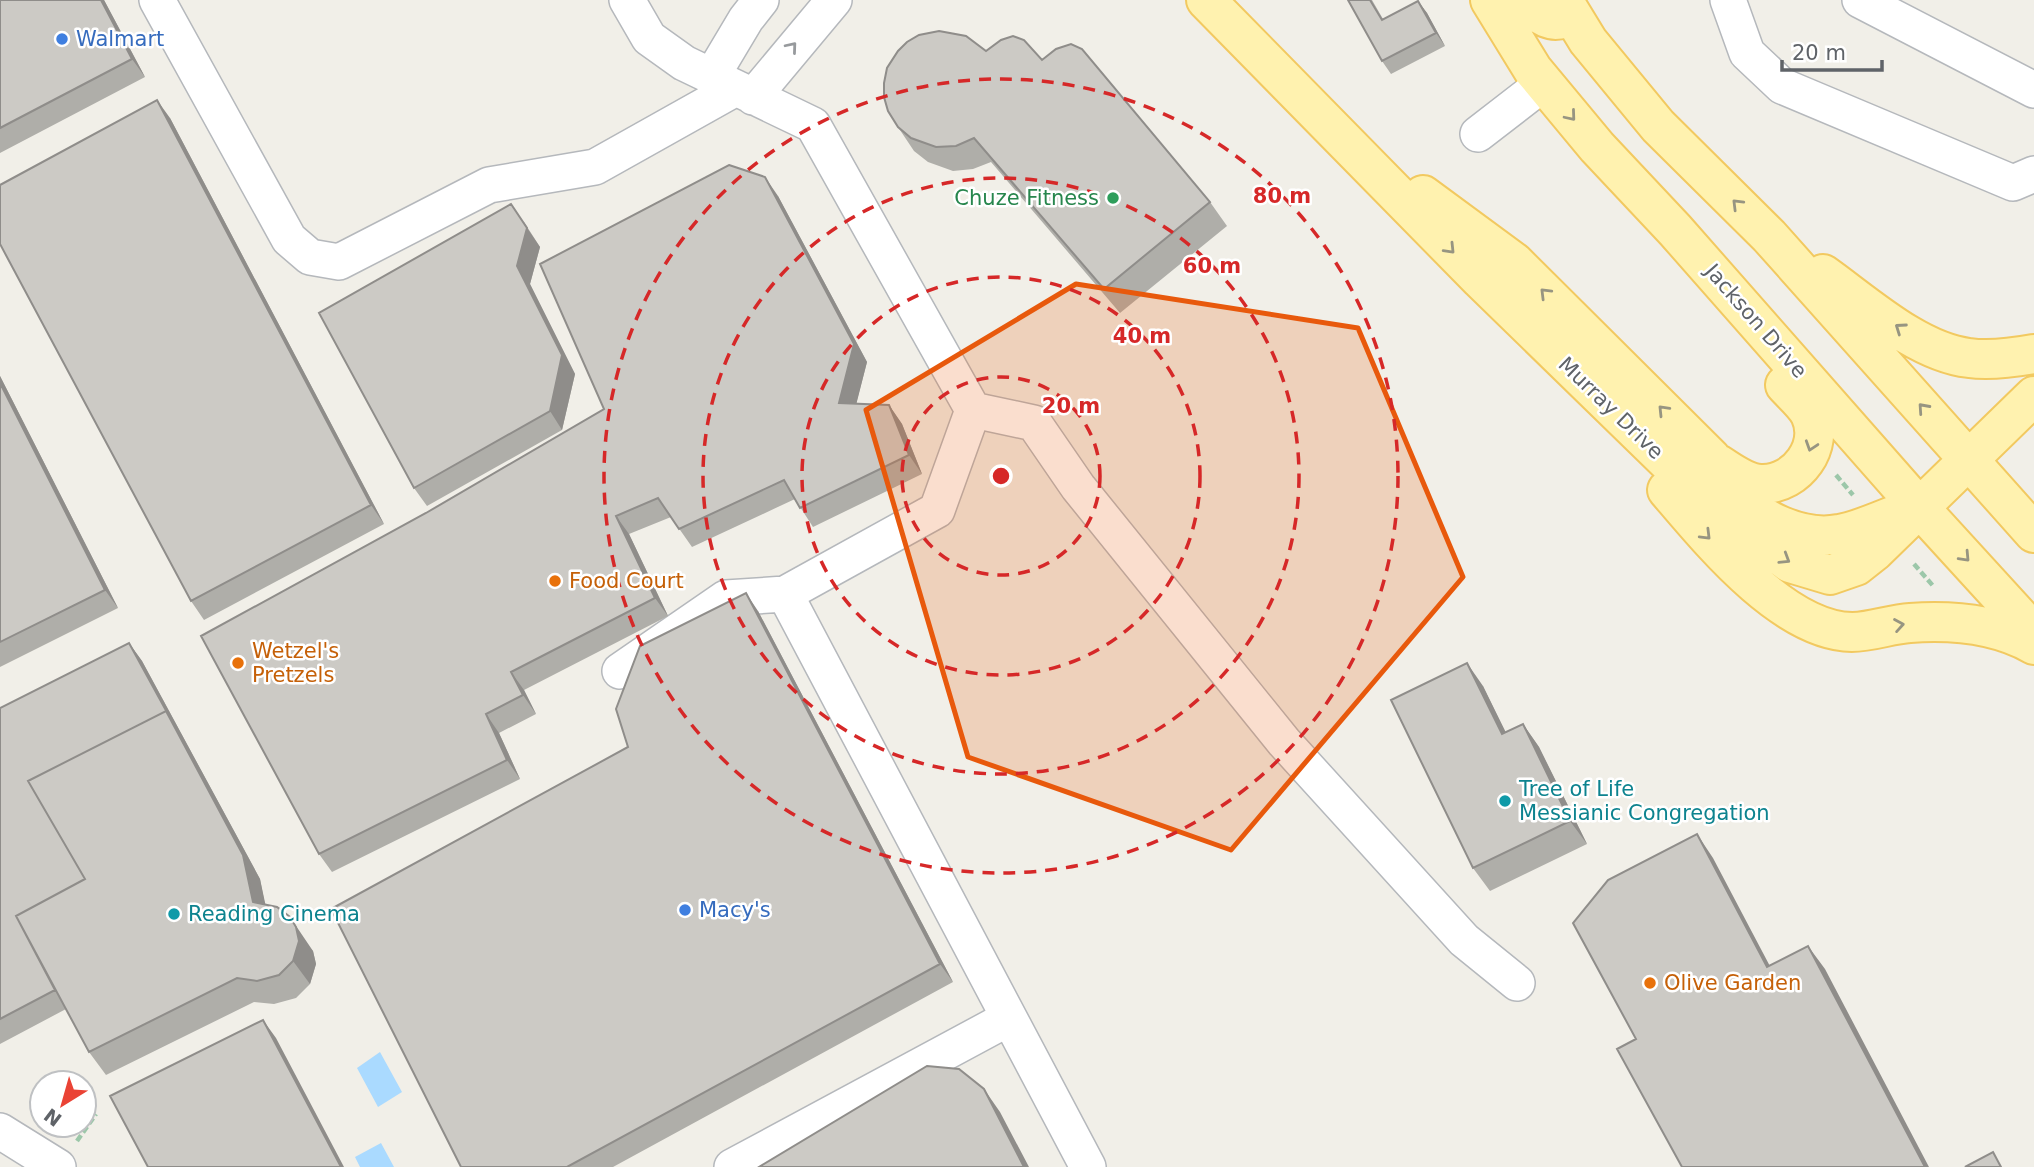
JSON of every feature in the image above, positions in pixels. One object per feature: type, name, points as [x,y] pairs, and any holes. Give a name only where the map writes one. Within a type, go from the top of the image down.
[{"type":"main road","name":"Murray Drive","points":[[1206,0],[1534,334],[1709,502],[1790,563],[1830,575],[1856,566],[1875,551],[1918,506],[2034,396]]},
{"type":"main road","name":"Jackson Drive","points":[[1490,0],[1533,70],[1597,147],[1675,230],[1918,506],[2034,633]]},
{"type":"main road","points":[[1527,0],[1543,17],[1555,21],[1564,19],[1575,4]]},
{"type":"main road","points":[[1575,4],[1588,41],[1658,126],[1769,236],[2034,533]]},
{"type":"main road","name":"Murray Drive","points":[[1334,130],[1514,262],[1711,458],[1733,492],[1761,515],[1795,530],[1817,535],[1840,534],[1918,506]]},
{"type":"main road","points":[[1675,230],[1693,282],[1810,413],[1815,433],[1813,446],[1804,464],[1782,480],[1763,484],[1749,482],[1711,458]]},
{"type":"main road","points":[[1769,236],[1908,334],[1940,351],[1967,358],[1999,359],[2034,354]]},
{"type":"main road","points":[[1534,334],[1700,529],[1761,589],[1795,614],[1819,626],[1852,632],[1909,623],[1945,622],[1972,625],[2018,636],[2034,645]]},
{"type":"lane","points":[[158,0],[289,239],[310,257],[339,262],[489,185],[595,167],[734,87],[834,0]]},
{"type":"lane","points":[[627,0],[649,38],[684,63],[813,125],[973,410],[1034,423],[1078,487],[1284,742],[1464,940],[1517,983]]},
{"type":"lane","points":[[1728,0],[1747,53],[1782,86],[2013,183],[2034,174]]},
{"type":"lane","points":[[1860,0],[2034,90]]},
{"type":"lane","points":[[734,87],[743,6]]},
{"type":"lane","points":[[1478,134],[1544,83]]},
{"type":"lane","points":[[620,671],[726,598],[785,594],[937,510],[973,410]]},
{"type":"lane","points":[[785,594],[1088,1167]]},
{"type":"lane","points":[[732,1167],[1009,1018]]},
{"type":"lane","points":[[0,1131],[58,1167]]},
{"type":"path","points":[[1831,469],[1861,504]]},
{"type":"highlighted area","points":[[1076,284],[1358,328],[1463,577],[1231,850],[968,757],[866,410]]},
{"type":"water","points":[[380,1052],[402,1092],[378,1107],[357,1068]]},
{"type":"water","points":[[381,1143],[394,1167],[360,1167],[355,1157]]},
{"type":"building","name":"Walmart","points":[[0,0],[101,0],[132,59],[0,128]]},
{"type":"building","points":[[1348,0],[1370,0],[1382,20],[1418,1],[1436,33],[1382,61]]},
{"type":"building","name":"Chuze Fitness","points":[[939,31],[966,36],[986,51],[1001,40],[1013,36],[1024,40],[1042,60],[1056,49],[1071,44],[1082,49],[1210,202],[1104,289],[974,138],[956,146],[936,147],[911,138],[898,127],[888,111],[884,97],[887,68],[907,42],[919,35]]},
{"type":"building","points":[[157,100],[371,505],[191,601],[0,244],[0,185]]},
{"type":"building","points":[[729,165],[765,177],[854,344],[839,403],[889,405],[909,455],[800,508],[784,480],[679,529],[658,498],[616,516],[655,598],[511,672],[523,695],[486,714],[507,760],[319,854],[201,636],[426,513],[604,409],[540,264]]},
{"type":"building","points":[[511,204],[527,228],[517,266],[562,355],[550,411],[414,488],[319,313]]},
{"type":"building","points":[[0,383],[105,590],[0,642]]},
{"type":"building","points":[[746,593],[940,964],[567,1167],[461,1167],[331,909],[628,747],[616,709],[640,646]]},
{"type":"building","points":[[129,643],[169,716],[166,711],[28,781],[85,879],[16,916],[55,990],[0,1019],[0,708]]},
{"type":"building","name":"Tree of Life Messianic Congregation","points":[[1467,663],[1502,734],[1523,724],[1570,821],[1473,868],[1391,700]]},
{"type":"building","name":"Reading Cinema","points":[[166,711],[243,855],[253,902],[277,907],[290,917],[296,927],[299,941],[293,961],[279,975],[257,981],[237,978],[89,1052],[16,916],[85,879],[28,781]]},
{"type":"building","points":[[1697,834],[1767,967],[1808,946],[1925,1167],[1682,1167],[1617,1049],[1636,1039],[1573,923],[1608,880]]},
{"type":"building","points":[[263,1020],[341,1167],[148,1167],[110,1096]]},
{"type":"building","points":[[927,1066],[959,1069],[984,1089],[1024,1167],[759,1167]]},
{"type":"building","points":[[1993,1152],[2001,1167],[1965,1167]]},
{"type":"place","name":"Walmart","points":[[62,39]]},
{"type":"place","name":"Chuze Fitness","points":[[1113,198]]},
{"type":"place","name":"Food Court","points":[[555,581]]},
{"type":"place","name":"Wetzel's Pretzels","points":[[238,663]]},
{"type":"place","name":"Tree of Life Messianic Congregation","points":[[1505,801]]},
{"type":"place","name":"Macy's","points":[[685,910]]},
{"type":"place","name":"Reading Cinema","points":[[174,914]]},
{"type":"place","name":"Olive Garden","points":[[1650,983]]}]
